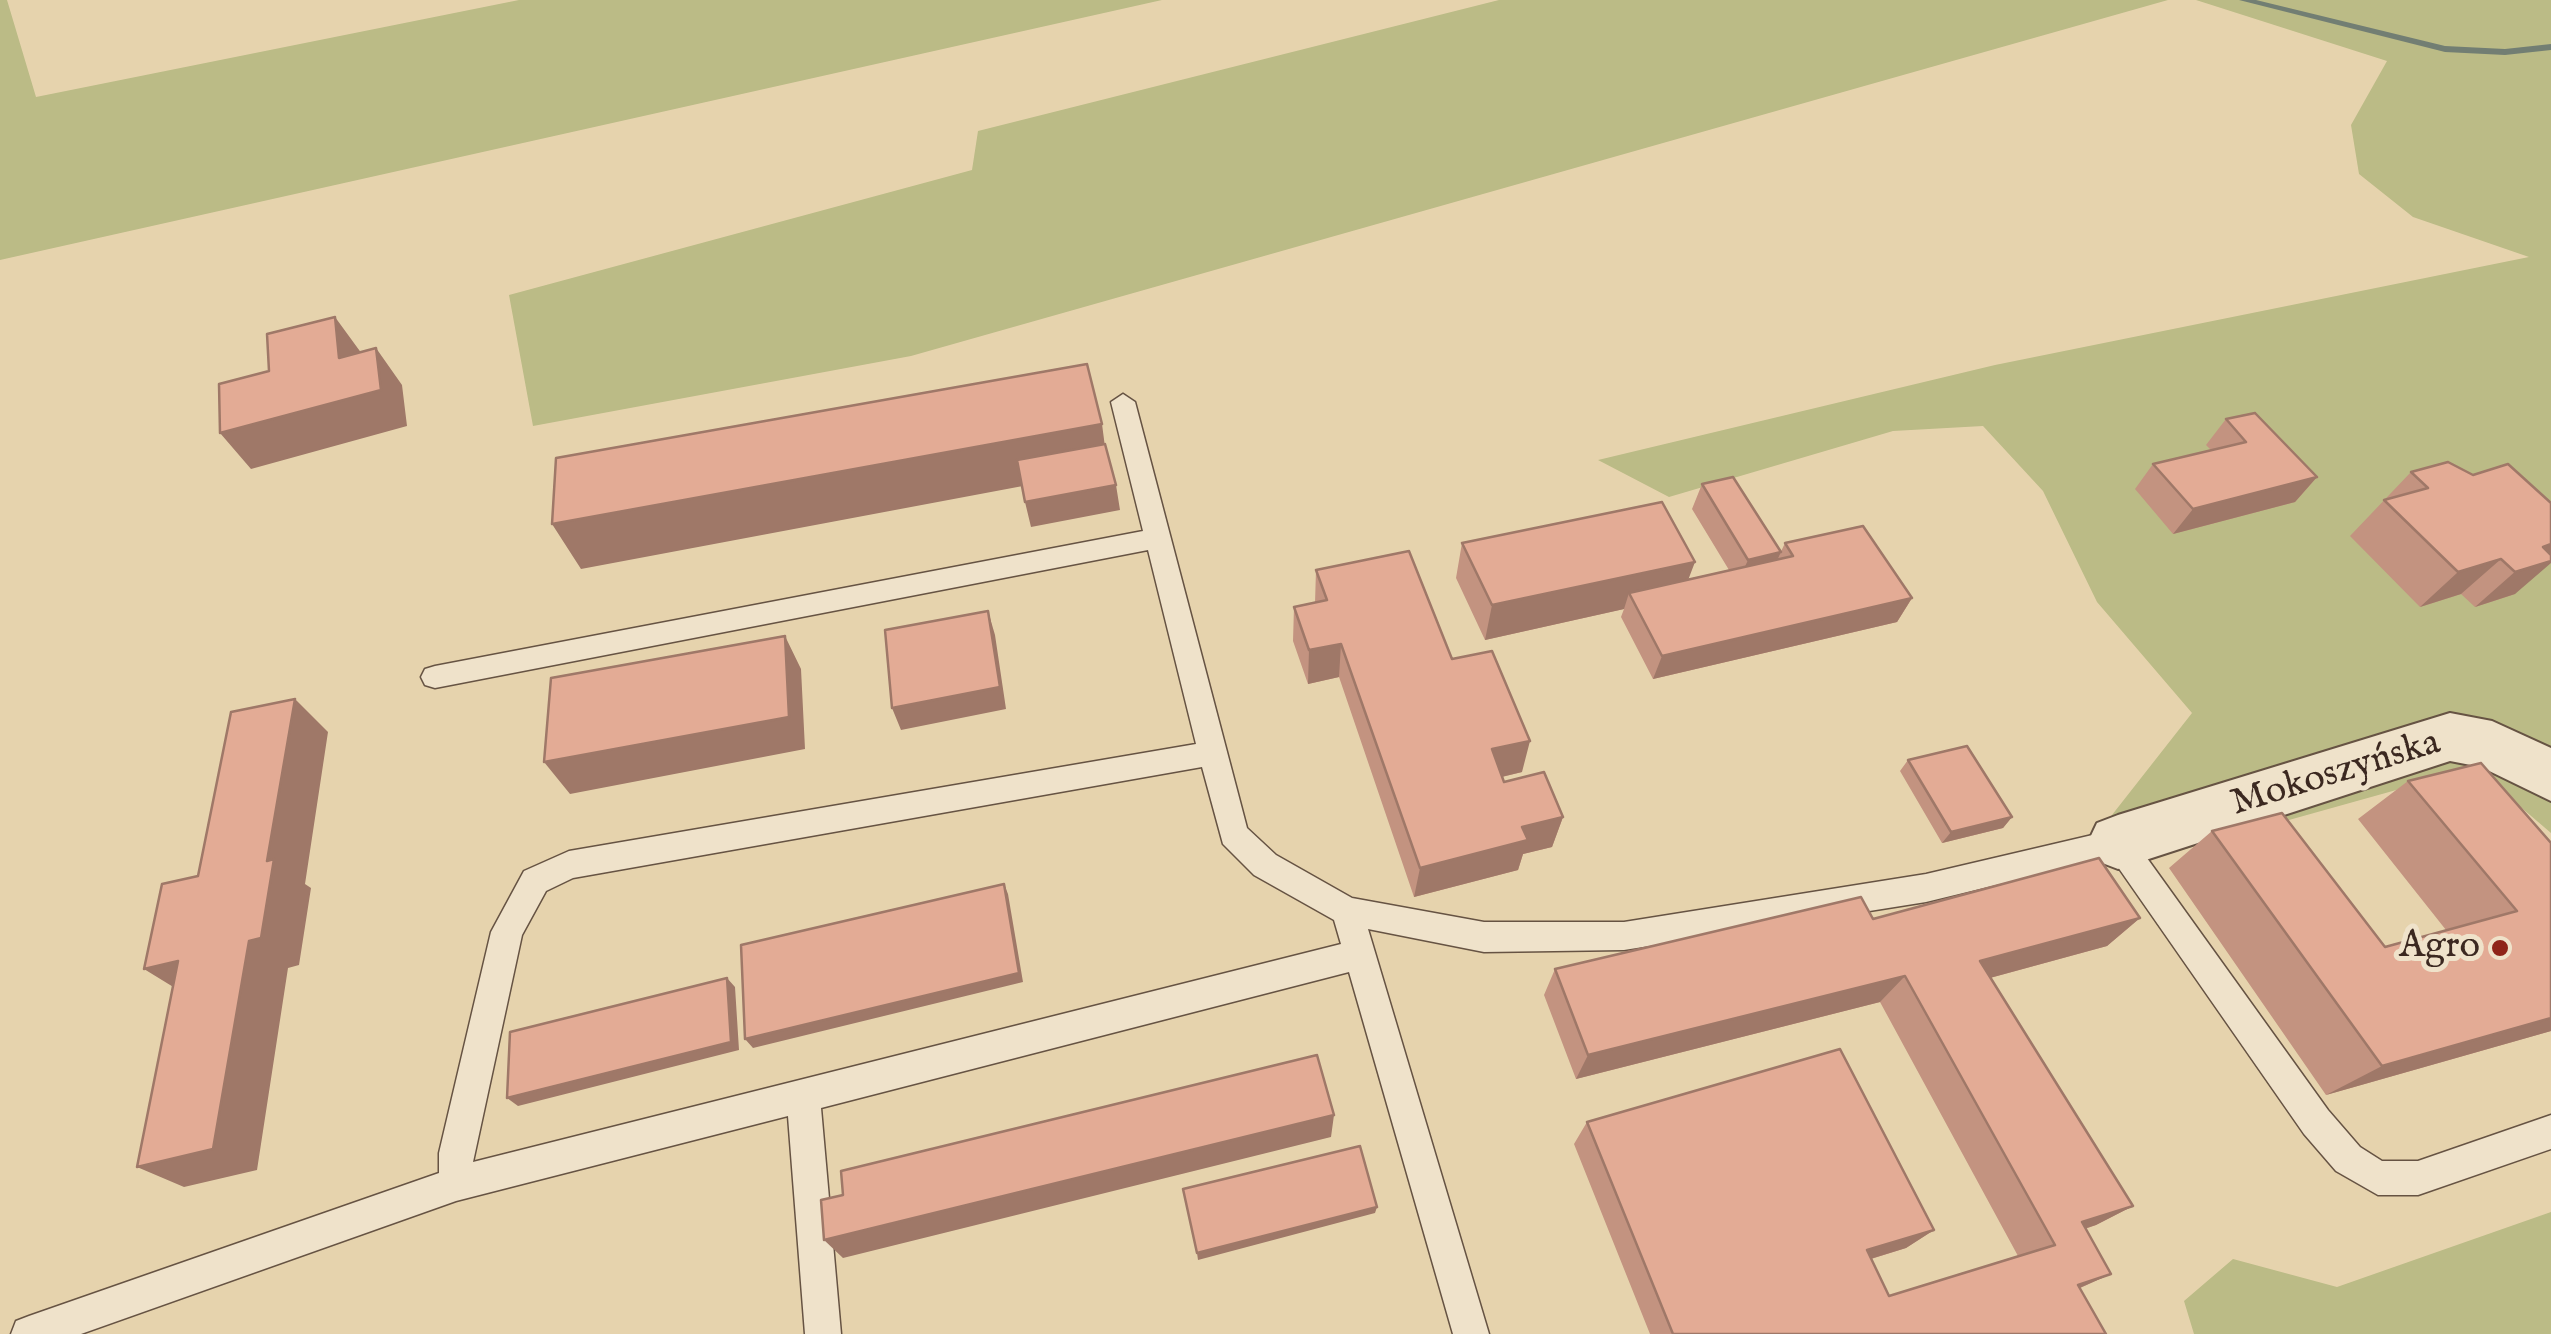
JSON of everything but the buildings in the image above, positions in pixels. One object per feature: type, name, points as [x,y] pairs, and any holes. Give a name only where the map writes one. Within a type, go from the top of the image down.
[{"type":"street","name":"Mokoszyńska","points":[[2118,842],[2450,737],[2492,745],[2551,776]]},
{"type":"lane","points":[[1123,402],[1234,835],[1265,865],[1348,912],[1484,937],[1624,936],[1926,888],[2118,842],[2305,1107],[2348,1158],[2378,1178],[2418,1178],[2551,1132]]},
{"type":"lane","points":[[435,677],[1158,538]]},
{"type":"lane","points":[[456,1184],[456,1153],[507,932],[535,881],[569,865],[1213,752]]},
{"type":"lane","points":[[1348,912],[1470,1334]]},
{"type":"lane","points":[[29,1334],[456,1184],[1361,954]]},
{"type":"lane","points":[[803,1096],[823,1334]]},
{"type":"green space","points":[[0,0],[7,0],[36,97],[519,0],[1162,0],[0,260]]},
{"type":"green space","points":[[1499,0],[2168,0],[911,356],[533,426],[509,295],[972,170],[978,131]]},
{"type":"green space","points":[[2196,0],[2551,0],[2551,833],[2475,768],[2153,858],[2090,843],[2192,713],[2097,602],[2043,491],[1983,426],[1893,431],[1669,497],[1598,460],[1995,365],[2529,257],[2413,217],[2359,174],[2351,125],[2387,61]]},
{"type":"green space","points":[[2551,1212],[2551,1334],[2194,1334],[2184,1301],[2233,1259],[2337,1287]]},
{"type":"waterway","points":[[2244,0],[2445,49],[2505,52],[2551,47]]},
{"type":"place","name":"Agro","points":[[2500,948]]}]
